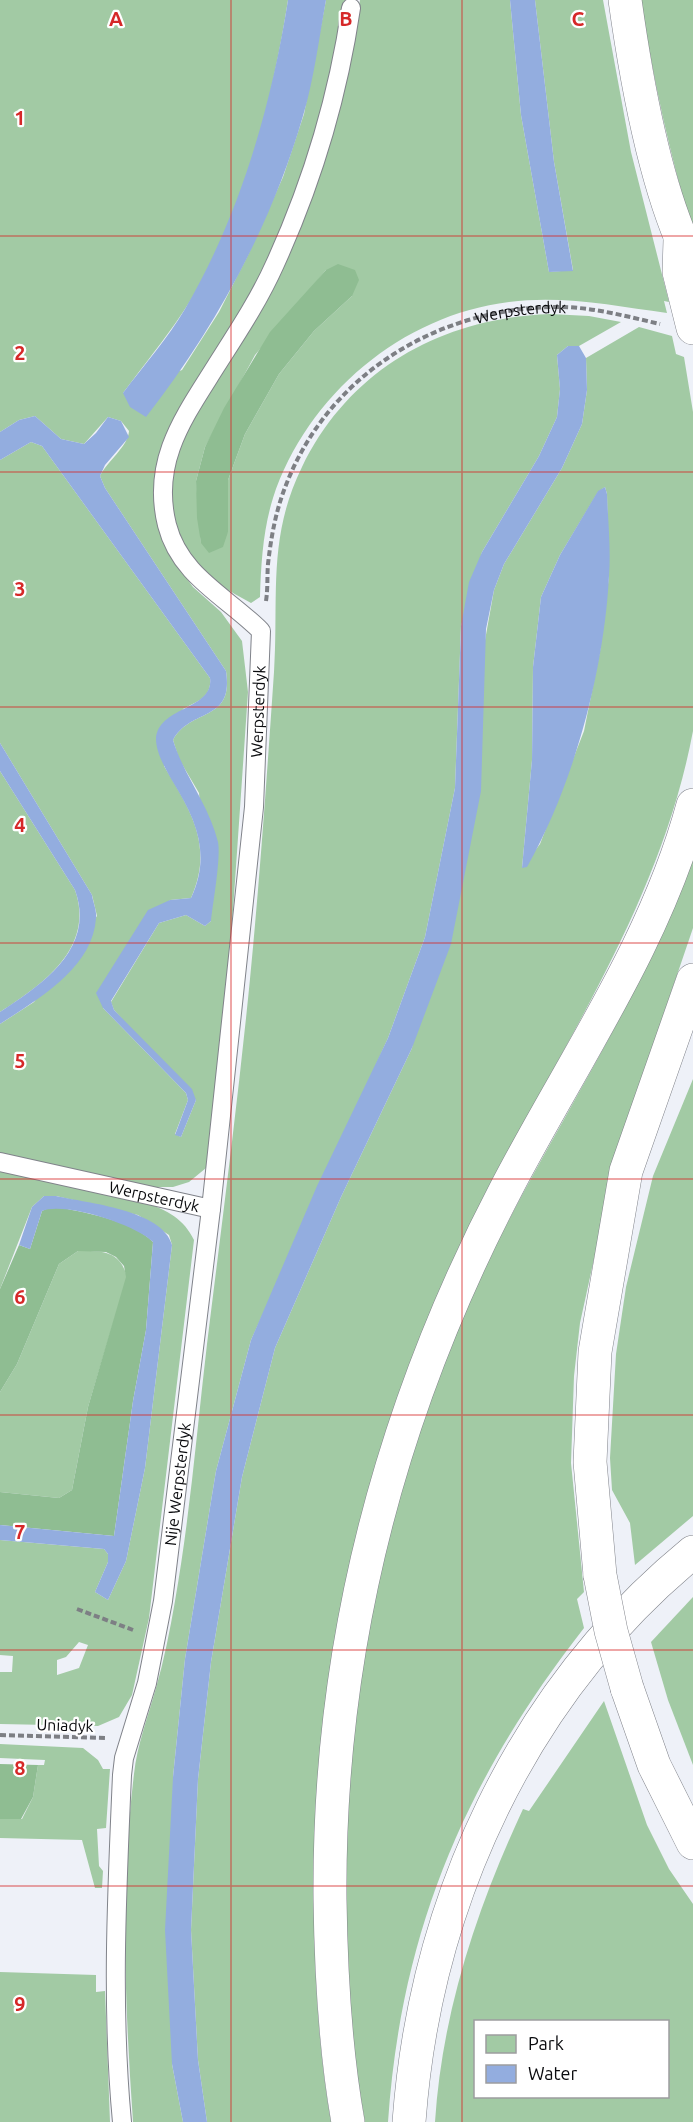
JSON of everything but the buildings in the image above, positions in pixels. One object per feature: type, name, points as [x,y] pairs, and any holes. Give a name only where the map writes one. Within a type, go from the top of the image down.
[{"type":"highway","points":[[625,0],[635,65],[654,148],[686,251],[679,272],[682,320]]},
{"type":"highway","points":[[348,2122],[335,2013],[330,1938],[330,1854],[334,1771],[351,1632],[379,1507],[429,1356],[465,1271],[507,1187],[643,936],[662,896],[693,805]]},
{"type":"highway","points":[[693,980],[626,1171],[616,1241],[596,1343],[591,1395],[591,1491],[600,1575],[611,1631],[627,1688],[654,1765],[693,1843]]},
{"type":"highway","points":[[616,1241],[643,1175],[693,1030]]},
{"type":"highway","points":[[409,2122],[420,2018],[436,1955],[451,1902],[495,1801],[529,1741],[558,1697],[617,1621],[693,1552]]},
{"type":"lane","points":[[261,631],[186,567],[168,526],[163,504],[163,479],[169,450],[178,427],[249,314],[275,265],[297,211],[332,103],[351,8]]},
{"type":"lane","name":"Werpsterdyk","points":[[0,1162],[212,1209],[254,807],[261,631]]},
{"type":"lane","name":"Nije Werpsterdyk","points":[[122,2122],[116,2008],[117,1887],[124,1758],[147,1683],[163,1601],[212,1209]]},
{"type":"path","name":"Werpsterdyk","points":[[261,631],[273,532],[286,485],[313,431],[351,386],[370,369],[417,339],[445,327],[480,315],[516,309],[554,306],[682,320]]},
{"type":"path","points":[[77,1609],[156,1638]]},
{"type":"path","name":"Uniadyk","points":[[0,1735],[129,1739]]},
{"type":"green space","points":[[0,0],[288,0],[273,80],[252,162],[222,241],[204,278],[183,312],[123,393],[182,370],[219,312],[283,177],[304,114],[326,0],[346,0],[320,119],[280,235],[245,307],[165,436],[159,457],[179,568],[193,587],[221,612],[242,641],[248,692],[228,983],[206,1168],[189,1182],[173,1187],[148,1187],[0,1154],[0,1024],[34,1002],[97,916],[92,895],[0,743],[0,460],[31,442],[42,446],[210,678],[209,690],[203,698],[183,709],[164,766],[183,798],[196,829],[200,845],[198,879],[191,898],[170,900],[103,1008],[186,1093],[188,1100],[175,1134],[181,1137],[196,1100],[114,1010],[111,1002],[159,923],[186,915],[205,926],[211,921],[199,793],[179,759],[173,740],[190,723],[217,707],[224,699],[227,688],[226,671],[105,488],[100,476],[128,437],[129,431],[121,421],[108,417],[84,444],[61,439],[35,416],[19,420],[0,432]]},
{"type":"green space","points":[[360,0],[510,0],[521,115],[549,272],[573,270],[554,162],[535,0],[603,0],[631,152],[669,302],[664,301],[667,313],[569,301],[509,302],[470,310],[432,324],[396,343],[364,366],[334,394],[309,426],[289,461],[273,498],[267,522],[260,597],[251,603],[214,581],[190,556],[173,516],[170,502],[171,474],[176,454],[193,416],[251,327],[272,284],[337,107],[356,28]],"holes":[[[326,270],[352,296],[314,331],[279,374],[245,434],[228,480],[228,532],[201,543],[196,481],[205,447],[255,355]]]},
{"type":"green space","points":[[641,0],[693,0],[693,232],[663,117]]},
{"type":"green space","points":[[338,264],[355,270],[359,280],[352,296],[314,331],[279,374],[245,434],[228,480],[228,532],[223,547],[209,553],[201,543],[197,518],[196,481],[205,447],[224,408],[270,332],[326,270]]},
{"type":"green space","points":[[550,314],[589,316],[621,322],[579,346],[568,346],[557,355],[560,389],[557,417],[539,456],[482,552],[461,626],[455,788],[425,937],[388,1038],[251,1340],[216,1471],[185,1659],[173,1777],[172,2064],[183,2122],[133,2122],[128,2035],[125,1904],[134,1774],[171,1623],[189,1505],[250,979],[274,672],[277,568],[284,519],[291,493],[302,467],[322,432],[346,402],[373,376],[404,355],[437,338],[473,326],[511,318]]},
{"type":"green space","points":[[639,327],[672,336],[676,354],[684,357],[693,412],[693,731],[679,792],[660,850],[636,907],[582,1017],[493,1180],[451,1264],[415,1350],[384,1437],[359,1526],[339,1616],[325,1708],[317,1801],[314,1894],[316,1980],[320,2037],[331,2122],[207,2122],[198,2060],[191,1930],[198,1779],[211,1662],[242,1477],[275,1348],[341,1197],[412,1048],[494,590],[504,564],[562,468],[582,424],[587,390],[586,358]],"holes":[[[605,487],[609,576],[600,651],[584,731],[540,844],[522,868],[532,760],[533,667],[541,597],[560,555],[598,492]]]},
{"type":"green space","points":[[0,771],[75,890],[79,911],[78,930],[61,962],[33,989],[0,1012]]},
{"type":"green space","points":[[693,857],[693,928],[661,1022],[599,1236],[580,1323],[574,1376],[571,1463],[584,1592],[577,1599],[584,1628],[542,1685],[505,1742],[474,1800],[447,1860],[425,1921],[408,1985],[395,2052],[388,2122],[365,2122],[350,2016],[345,1908],[347,1799],[359,1690],[378,1582],[405,1477],[439,1374],[481,1276],[507,1223],[647,965]]},
{"type":"green space","points":[[693,1079],[693,1516],[635,1565],[630,1523],[612,1490],[610,1458],[616,1354],[626,1287],[653,1176]]},
{"type":"green space","points":[[0,1170],[146,1203],[168,1212],[180,1221],[194,1240],[149,1618],[132,1695],[119,1717],[98,1726],[0,1724],[0,1672],[12,1672],[13,1656],[0,1655],[0,1540],[104,1549],[108,1554],[108,1562],[95,1592],[108,1600],[126,1561],[145,1468],[172,1245],[169,1235],[138,1215],[56,1196],[44,1196],[32,1207],[0,1289]],"holes":[[[79,1642],[88,1645],[79,1668],[57,1675],[57,1660],[66,1657]]]},
{"type":"green space","points":[[52,1206],[92,1214],[120,1223],[144,1234],[153,1242],[146,1330],[133,1401],[114,1536],[0,1525],[0,1492],[59,1498],[72,1490],[88,1407],[126,1277],[124,1266],[116,1257],[106,1252],[78,1251],[59,1264],[17,1364],[0,1392],[0,1289],[19,1245],[30,1249],[42,1211]]},
{"type":"green space","points":[[78,1251],[102,1252],[115,1257],[124,1268],[127,1277],[88,1407],[72,1490],[59,1498],[0,1492],[0,1392],[17,1364],[59,1264]]},
{"type":"green space","points":[[693,1597],[693,1765],[668,1700],[651,1642]]},
{"type":"green space","points":[[604,1701],[647,1825],[669,1869],[693,1904],[693,2122],[435,2122],[445,2041],[464,1961],[491,1884],[523,1809],[529,1811]]},
{"type":"green space","points":[[0,1744],[83,1748],[98,1760],[103,1769],[110,1769],[106,1828],[97,1829],[99,1866],[103,1871],[102,1888],[95,1888],[82,1840],[0,1838],[0,1819],[22,1819],[33,1797],[38,1765],[44,1765],[45,1760],[0,1758]]},
{"type":"green space","points":[[0,1764],[38,1765],[33,1797],[21,1819],[0,1819]]},
{"type":"green space","points":[[0,1972],[96,1975],[96,1992],[105,1991],[110,2122],[0,2122]]},
{"type":"water","points":[[288,0],[326,0],[310,88],[290,157],[258,236],[239,274],[196,347],[146,417],[130,407],[123,393],[185,309],[222,236],[251,159],[262,120]]},
{"type":"water","points":[[510,0],[535,0],[554,162],[573,271],[549,272],[521,115]]},
{"type":"water","points":[[568,346],[579,346],[586,358],[587,390],[582,424],[562,468],[504,564],[494,590],[486,629],[481,791],[451,944],[412,1048],[341,1197],[275,1348],[242,1477],[211,1662],[198,1779],[191,1930],[198,2060],[207,2122],[183,2122],[172,2064],[165,1930],[173,1777],[185,1659],[216,1471],[251,1340],[317,1186],[388,1038],[425,937],[455,788],[461,626],[469,582],[482,552],[539,456],[557,417],[560,389],[557,355]]},
{"type":"water","points":[[35,416],[61,439],[84,444],[108,417],[121,421],[129,437],[105,465],[100,476],[105,488],[226,671],[227,688],[224,699],[209,713],[181,730],[173,740],[183,766],[209,816],[218,842],[218,869],[211,921],[205,926],[186,915],[159,923],[111,1001],[114,1010],[192,1089],[196,1100],[181,1137],[175,1135],[188,1100],[186,1093],[103,1008],[96,993],[148,910],[170,900],[191,898],[197,882],[200,853],[195,825],[162,761],[156,739],[159,728],[166,720],[204,696],[209,688],[210,678],[42,446],[31,442],[0,460],[0,432],[19,420]]},
{"type":"water","points":[[605,487],[610,556],[609,576],[601,650],[593,688],[584,726],[559,800],[527,867],[522,868],[532,760],[533,667],[541,597],[560,555],[598,491]]},
{"type":"water","points":[[0,743],[92,895],[96,915],[93,936],[74,967],[46,993],[0,1024],[0,1012],[33,989],[62,962],[72,947],[78,930],[80,911],[75,890],[0,771]]},
{"type":"water","points":[[44,1196],[104,1205],[140,1216],[166,1233],[172,1245],[145,1468],[126,1561],[108,1600],[95,1592],[108,1562],[108,1554],[104,1549],[0,1540],[0,1525],[114,1536],[133,1401],[146,1330],[153,1242],[145,1235],[100,1216],[66,1209],[52,1209],[42,1211],[30,1249],[19,1245],[32,1207]]}]
